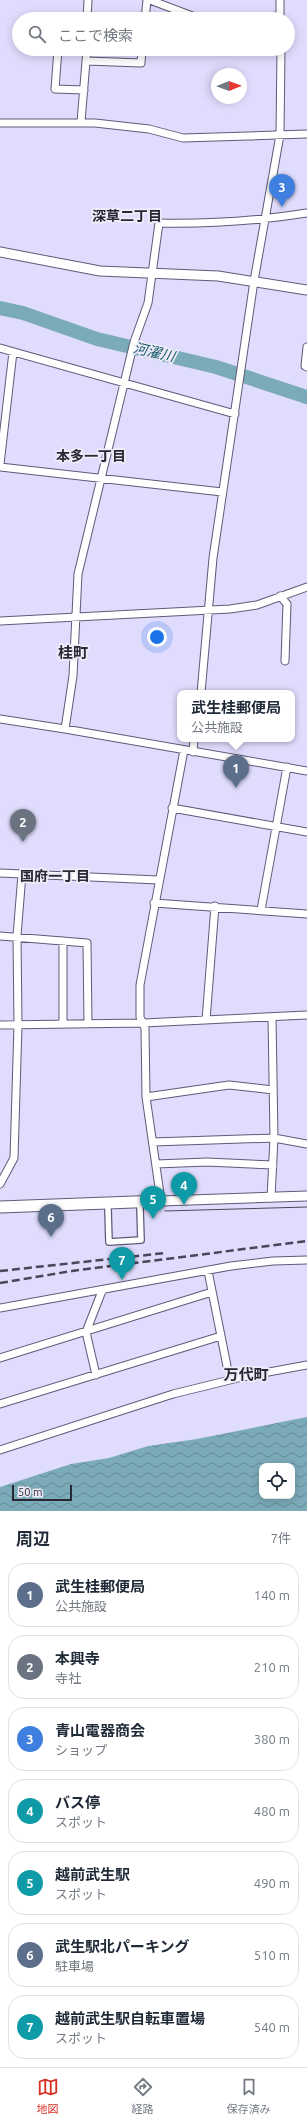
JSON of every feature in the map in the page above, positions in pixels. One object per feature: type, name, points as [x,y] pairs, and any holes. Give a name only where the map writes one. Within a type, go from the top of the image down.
[{"type":"main road","points":[[0,1207],[161,1201]]},
{"type":"street","points":[[87,12],[88,0]]},
{"type":"street","points":[[146,12],[149,0],[181,12]]},
{"type":"street","points":[[280,0],[280,12]]},
{"type":"street","points":[[57,56],[55,90],[84,90]]},
{"type":"street","points":[[81,122],[87,56]]},
{"type":"street","points":[[87,61],[141,63],[142,56]]},
{"type":"street","points":[[201,690],[209,610],[210,580],[222,492],[254,282],[280,135],[280,56]]},
{"type":"street","points":[[0,123],[81,122],[149,129],[182,138],[307,134]]},
{"type":"street","points":[[65,728],[72,683],[78,574],[134,342],[148,303],[159,223],[211,224],[265,220],[307,213]]},
{"type":"street","points":[[0,252],[100,271],[218,276],[307,290]]},
{"type":"street","points":[[307,347],[305,366],[307,367]]},
{"type":"street","points":[[0,348],[235,414]]},
{"type":"street","points":[[13,352],[0,466],[222,492]]},
{"type":"street","points":[[0,621],[209,610],[253,605],[307,587]]},
{"type":"street","points":[[280,596],[287,604],[285,661]]},
{"type":"street","points":[[0,719],[65,728],[193,752],[307,771]]},
{"type":"street","points":[[193,752],[194,742]]},
{"type":"street","points":[[184,750],[158,880],[140,986],[140,1017],[144,1023],[146,1097],[161,1201],[307,1196]]},
{"type":"street","points":[[261,910],[287,767]]},
{"type":"street","points":[[172,808],[307,832]]},
{"type":"street","points":[[0,872],[158,880]]},
{"type":"street","points":[[0,1184],[14,1158],[18,1025],[16,936],[22,874]]},
{"type":"street","points":[[154,903],[215,906],[307,914]]},
{"type":"street","points":[[206,1020],[215,906]]},
{"type":"street","points":[[0,936],[16,936],[87,943],[88,1024]]},
{"type":"street","points":[[63,941],[63,1024]]},
{"type":"street","points":[[0,1025],[144,1023],[307,1015]]},
{"type":"street","points":[[271,1198],[274,1138],[272,1017]]},
{"type":"street","points":[[146,1097],[229,1085],[273,1090]]},
{"type":"street","points":[[153,1142],[274,1138],[307,1144]]},
{"type":"street","points":[[156,1164],[207,1162],[273,1165]]},
{"type":"street","points":[[108,1209],[109,1242],[141,1240],[140,1208]]},
{"type":"street","points":[[0,1308],[255,1263],[307,1260]]},
{"type":"street","points":[[208,1271],[227,1366]]},
{"type":"street","points":[[96,1375],[86,1332],[102,1291]]},
{"type":"street","points":[[0,1358],[212,1292]]},
{"type":"street","points":[[0,1404],[221,1336]]},
{"type":"street","points":[[0,1450],[173,1394],[242,1377],[307,1365]]},
{"type":"water","points":[[307,1417],[307,1511],[0,1511],[0,1487],[71,1464],[109,1458],[148,1446],[197,1439]]},
{"type":"waterway","name":"河濯川","points":[[0,308],[23,313],[97,339],[216,367],[307,397]]},
{"type":"tram line","points":[[165,1211],[307,1207]]},
{"type":"railway","points":[[0,1283],[72,1271],[307,1241]]},
{"type":"railway","points":[[0,1271],[165,1253]]},
{"type":"place","name":"青山電器商会","points":[[282,207]]},
{"type":"place","name":"武生桂郵便局","points":[[236,788]]},
{"type":"place","name":"本興寺","points":[[23,842]]},
{"type":"place","name":"バス停","points":[[184,1205]]},
{"type":"place","name":"越前武生駅","points":[[153,1219]]},
{"type":"place","name":"武生駅北パーキング","points":[[51,1237]]},
{"type":"place","name":"越前武生駅自転車置場","points":[[122,1280]]},
{"type":"district","name":"深草二丁目","points":[[127,216]]},
{"type":"district","name":"本多一丁目","points":[[91,456]]},
{"type":"district","name":"桂町","points":[[73,653]]},
{"type":"district","name":"国府一丁目","points":[[55,876]]},
{"type":"district","name":"万代町","points":[[246,1375]]}]
